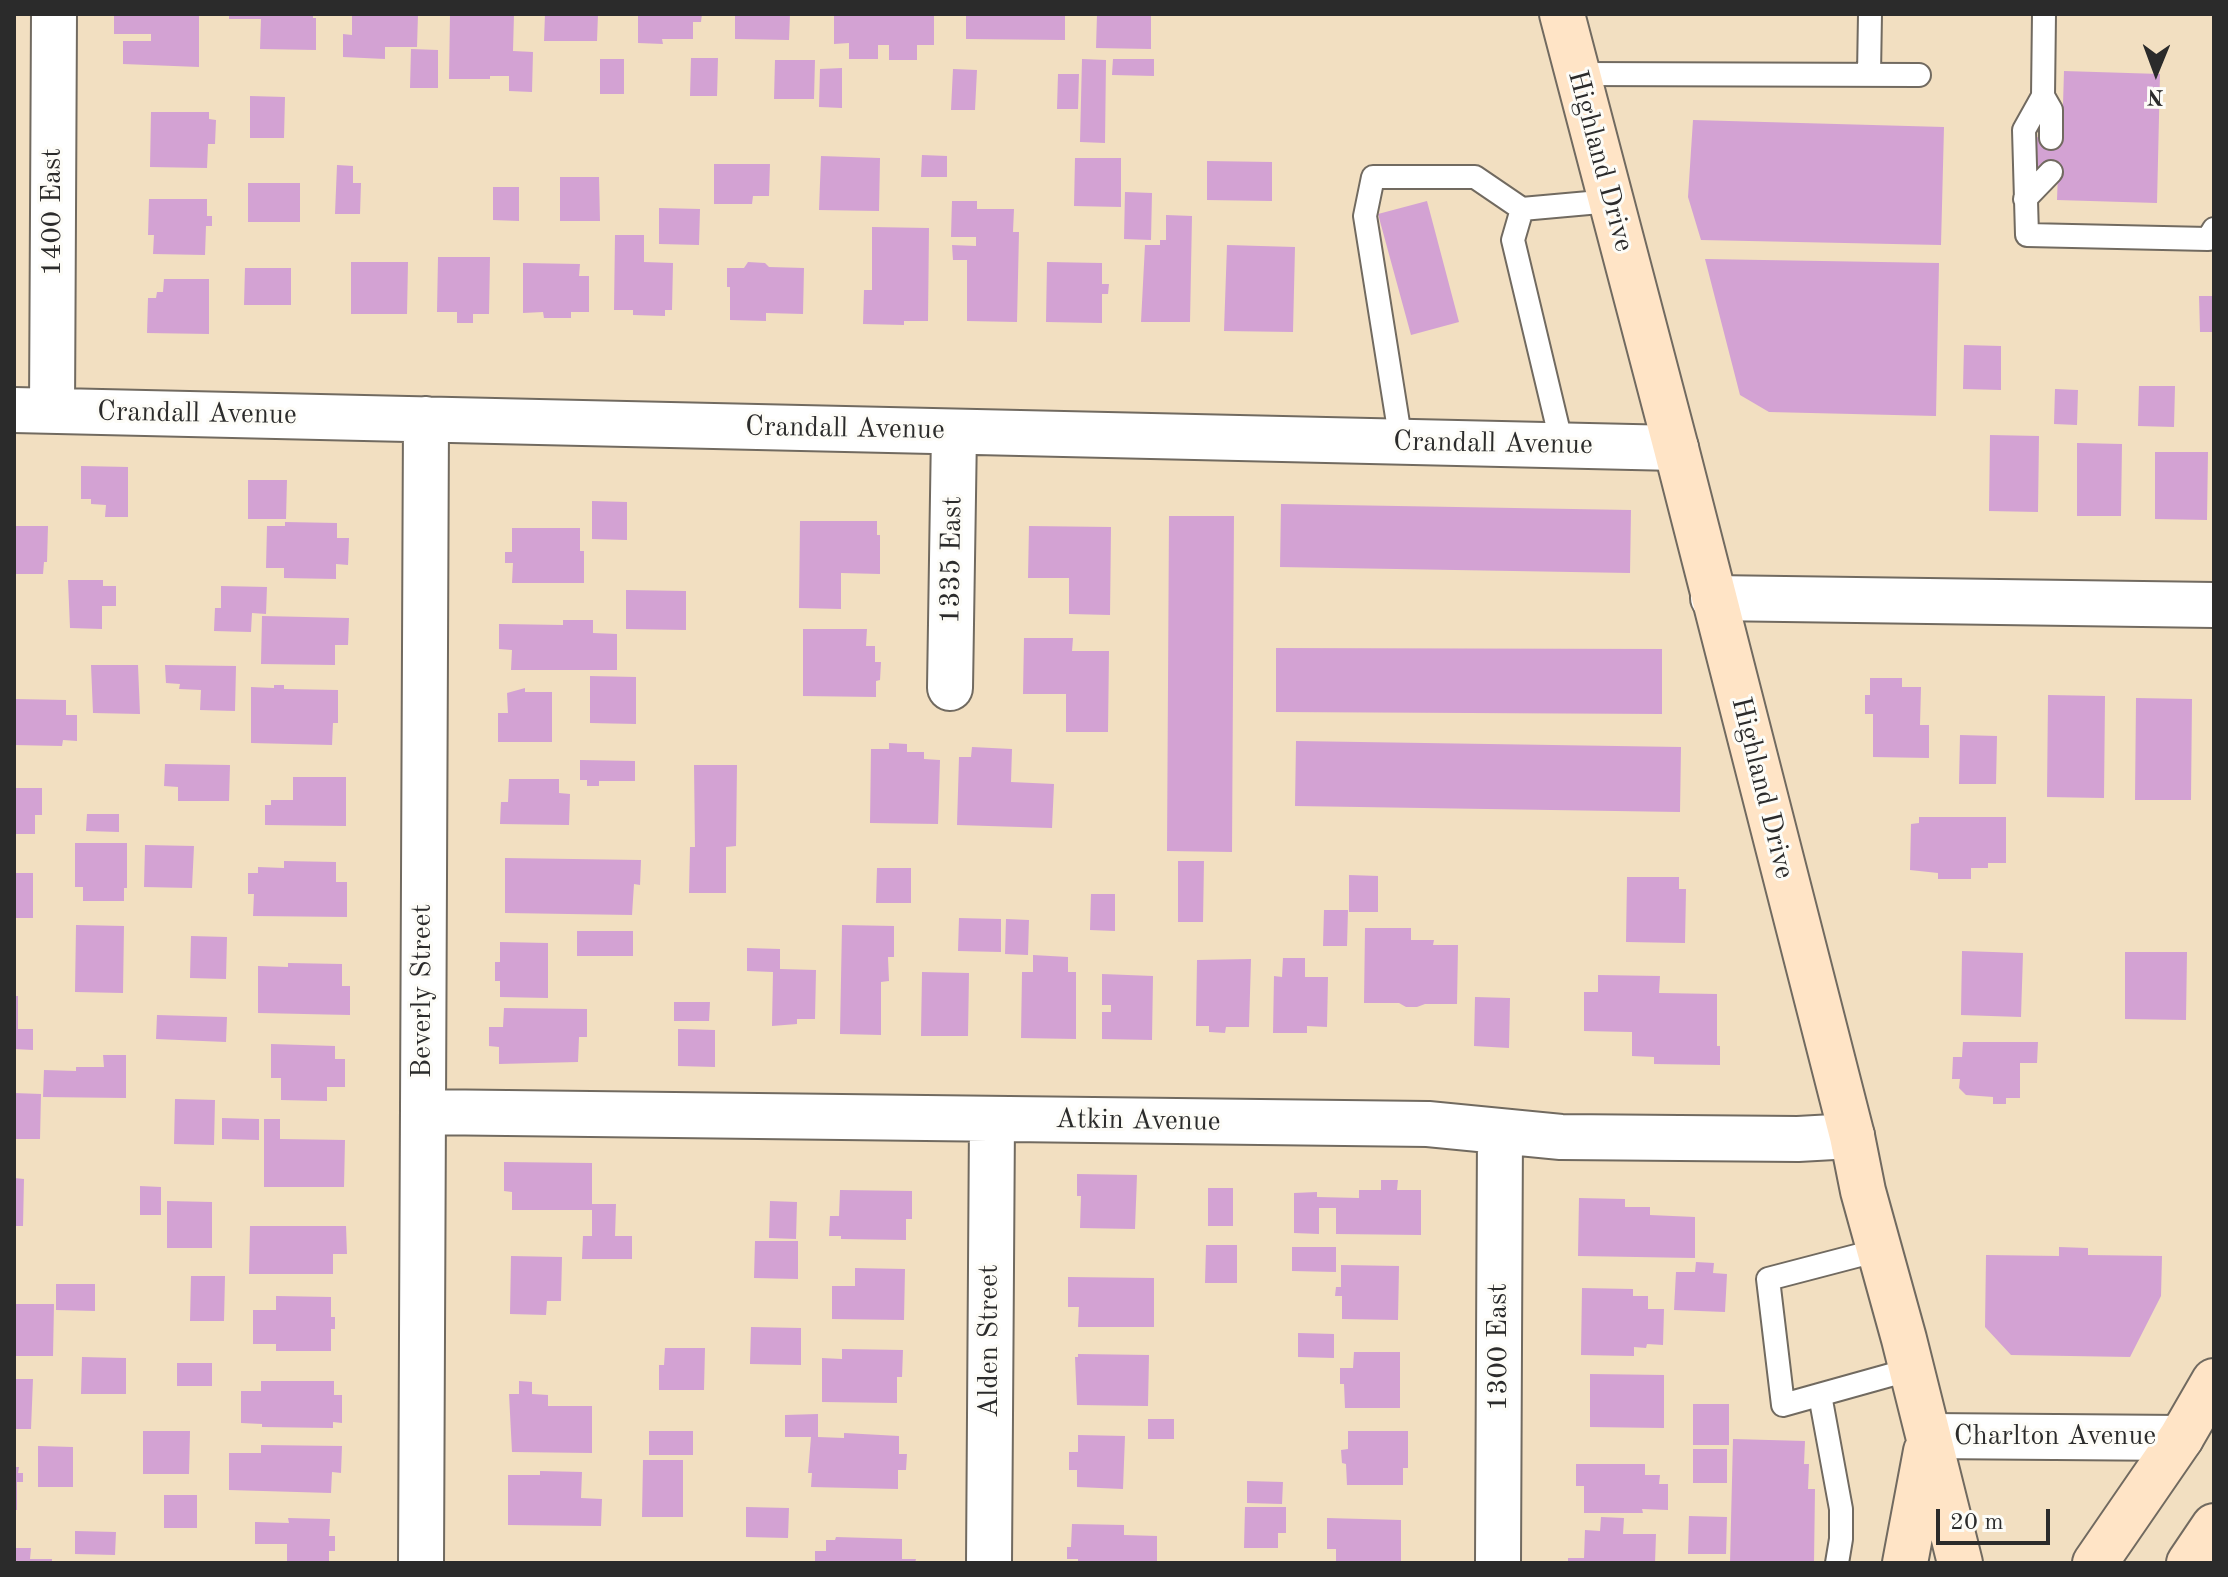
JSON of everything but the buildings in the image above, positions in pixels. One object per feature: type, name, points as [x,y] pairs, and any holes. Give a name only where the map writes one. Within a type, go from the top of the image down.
[{"type":"main road","name":"Highland Drive","points":[[1562,14],[1676,448],[1960,1563]]},
{"type":"main road","points":[[2095,1563],[2181,1438],[2214,1381]]},
{"type":"main road","points":[[1905,1563],[1929,1436]]},
{"type":"main road","points":[[2189,1563],[2214,1526]]},
{"type":"street","name":"1400 East","points":[[33,410],[54,14]]},
{"type":"street","name":"Crandall Avenue","points":[[33,410],[1676,448]]},
{"type":"street","name":"Beverly Street","points":[[421,1563],[426,419]]},
{"type":"street","name":"1335 East","points":[[950,688],[954,432]]},
{"type":"street","points":[[1713,598],[2214,605]]},
{"type":"street","name":"Atkin Avenue","points":[[423,1112],[1428,1124],[1561,1137],[1798,1139],[1852,1136]]},
{"type":"street","name":"Alden Street","points":[[989,1563],[992,1119]]},
{"type":"street","name":"1300 East","points":[[1498,1563],[1500,1131]]},
{"type":"street","name":"Charlton Avenue","points":[[1929,1436],[2181,1438]]},
{"type":"lane","points":[[1869,74],[1870,14]]},
{"type":"lane","points":[[2044,14],[2043,96],[2024,130],[2027,235],[2208,239],[2214,229]]},
{"type":"lane","points":[[1577,74],[1919,75]]},
{"type":"lane","points":[[2043,96],[2051,110],[2051,138]]},
{"type":"lane","points":[[2025,199],[2051,172]]},
{"type":"lane","points":[[1401,442],[1365,216],[1373,177],[1475,177],[1522,209],[1611,201]]},
{"type":"lane","points":[[1522,209],[1513,240],[1562,445]]},
{"type":"lane","points":[[1879,1250],[1768,1279],[1783,1405],[1912,1369]]},
{"type":"lane","points":[[1820,1395],[1841,1509],[1837,1563]]}]
